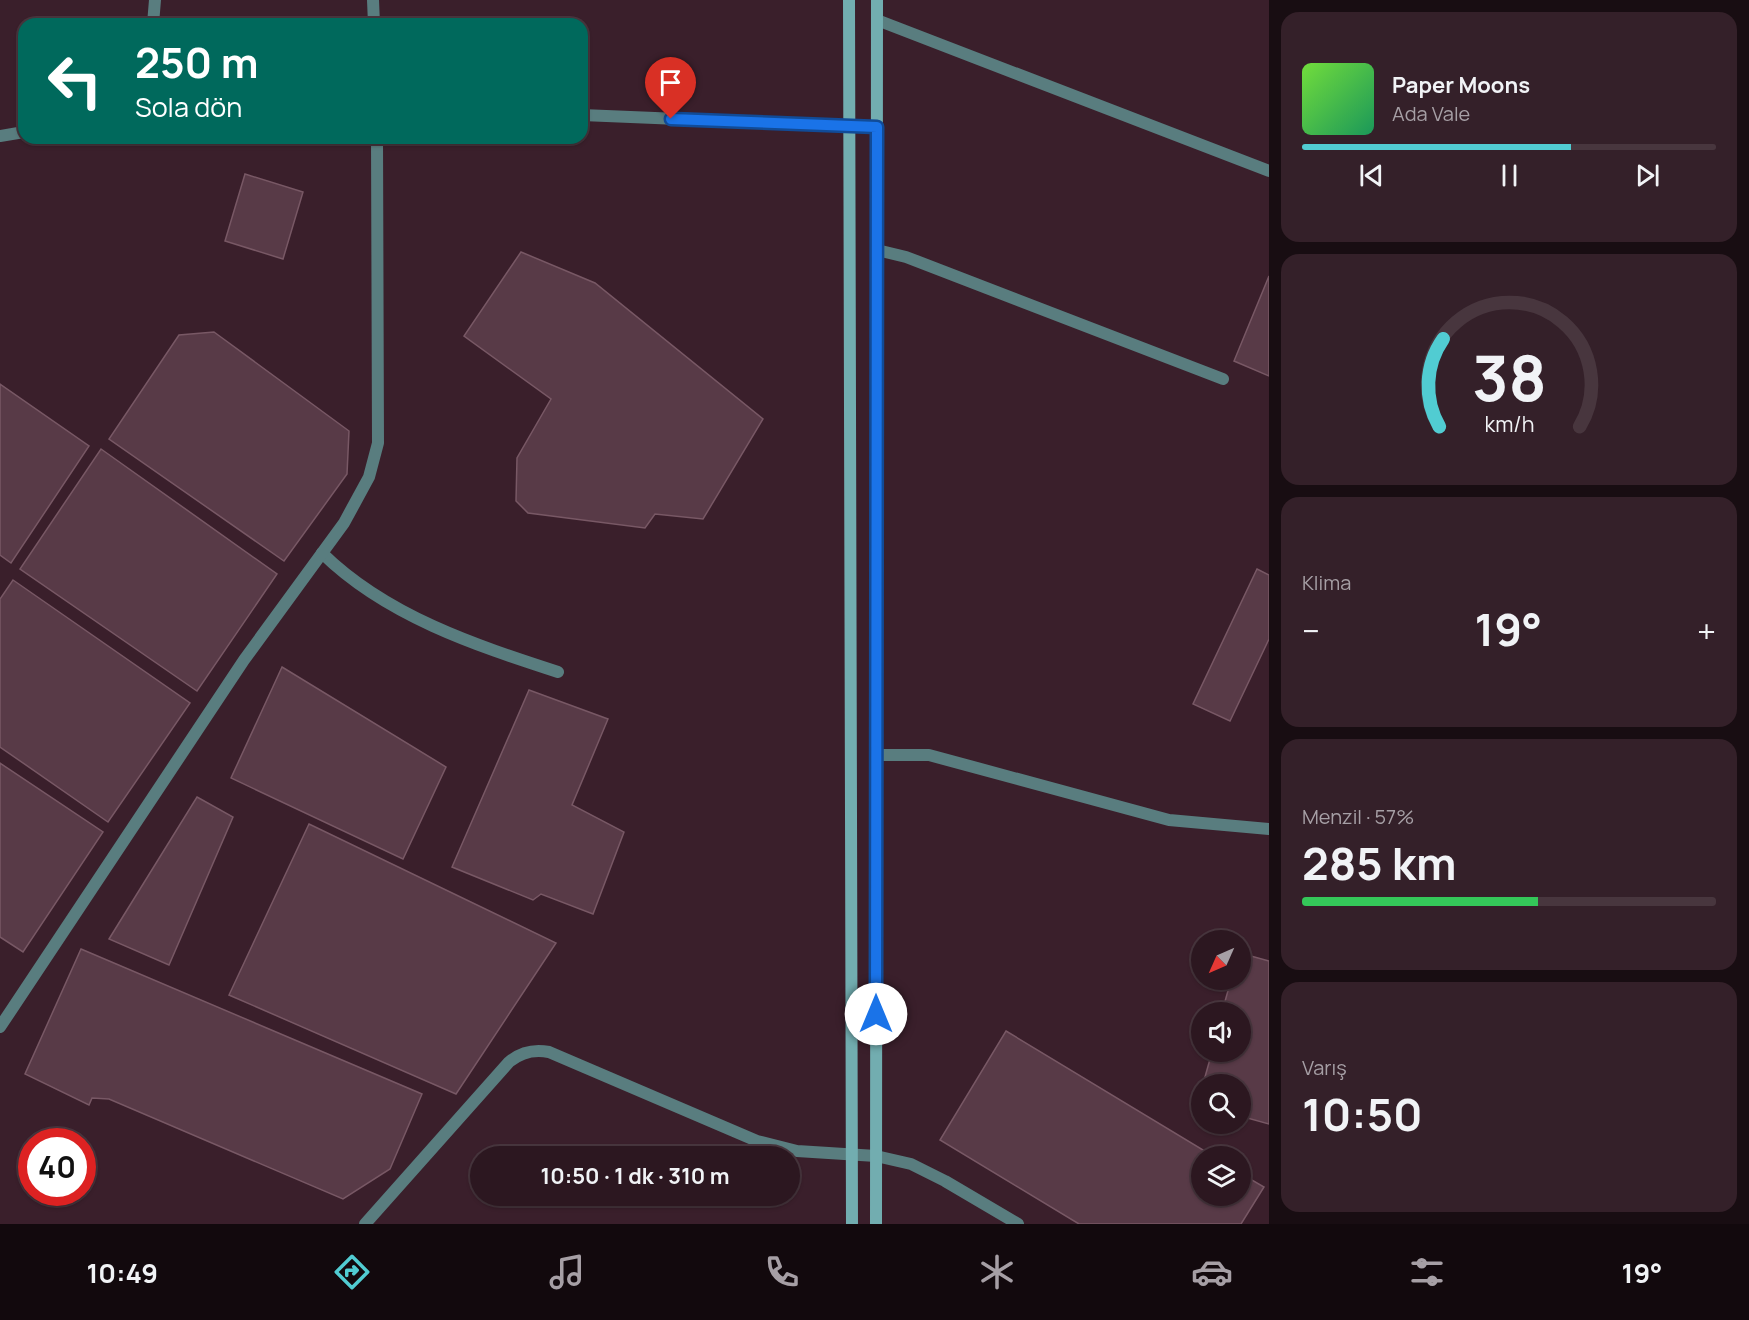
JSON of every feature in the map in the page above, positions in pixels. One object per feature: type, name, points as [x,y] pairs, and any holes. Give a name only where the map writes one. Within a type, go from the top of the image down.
[{"type":"street","points":[[154,18],[155,0]]},
{"type":"street","points":[[373,0],[374,18]]},
{"type":"street","points":[[849,0],[852,1224]]},
{"type":"street","points":[[876,1224],[877,0]]},
{"type":"street","points":[[877,20],[1269,171]]},
{"type":"street","points":[[588,115],[877,127]]},
{"type":"street","points":[[0,136],[18,133]]},
{"type":"street","points":[[0,1027],[244,660],[344,523],[369,477],[378,443],[377,144]]},
{"type":"street","points":[[877,250],[906,257],[1223,379]]},
{"type":"street","points":[[322,553],[366,589],[423,621],[491,650],[558,672]]},
{"type":"street","points":[[876,755],[930,755],[1169,819],[1269,829]]},
{"type":"street","points":[[366,1224],[509,1062],[532,1051],[549,1052],[757,1141],[797,1151],[876,1156],[911,1164],[945,1180],[1018,1224]]},
{"type":"building","points":[[245,174],[303,192],[283,259],[225,241]]},
{"type":"building","points":[[521,252],[595,283],[763,419],[703,519],[655,514],[645,528],[528,513],[516,501],[517,458],[551,399],[464,336]]},
{"type":"building","points":[[1269,276],[1269,376],[1234,361]]},
{"type":"building","points":[[214,332],[349,431],[347,474],[284,561],[109,439],[179,335]]},
{"type":"building","points":[[0,384],[89,446],[11,563],[0,555]]},
{"type":"building","points":[[101,449],[277,574],[197,691],[20,569]]},
{"type":"building","points":[[1257,569],[1269,575],[1269,639],[1230,721],[1193,704]]},
{"type":"building","points":[[13,580],[190,703],[108,822],[0,747],[0,599]]},
{"type":"building","points":[[282,667],[446,767],[403,859],[231,778]]},
{"type":"building","points":[[529,690],[608,719],[572,805],[624,832],[593,914],[541,894],[533,900],[452,867]]},
{"type":"building","points":[[0,763],[103,832],[23,952],[0,937]]},
{"type":"building","points":[[197,797],[233,817],[169,965],[109,939]]},
{"type":"building","points":[[309,824],[556,943],[456,1094],[229,995]]},
{"type":"building","points":[[81,949],[422,1094],[390,1169],[343,1199],[109,1099],[92,1098],[89,1105],[25,1074]]},
{"type":"building","points":[[1251,956],[1269,961],[1269,1124],[1251,1119],[1251,1074],[1206,1074],[1209,1062],[1251,1062],[1251,1002],[1225,1002],[1228,990],[1251,990]]},
{"type":"building","points":[[1006,1031],[1196,1146],[1191,1146],[1191,1206],[1251,1206],[1251,1179],[1264,1187],[1241,1224],[1079,1224],[940,1140]]},
{"type":"route","points":[[671,119],[877,127],[876,1014]]}]
